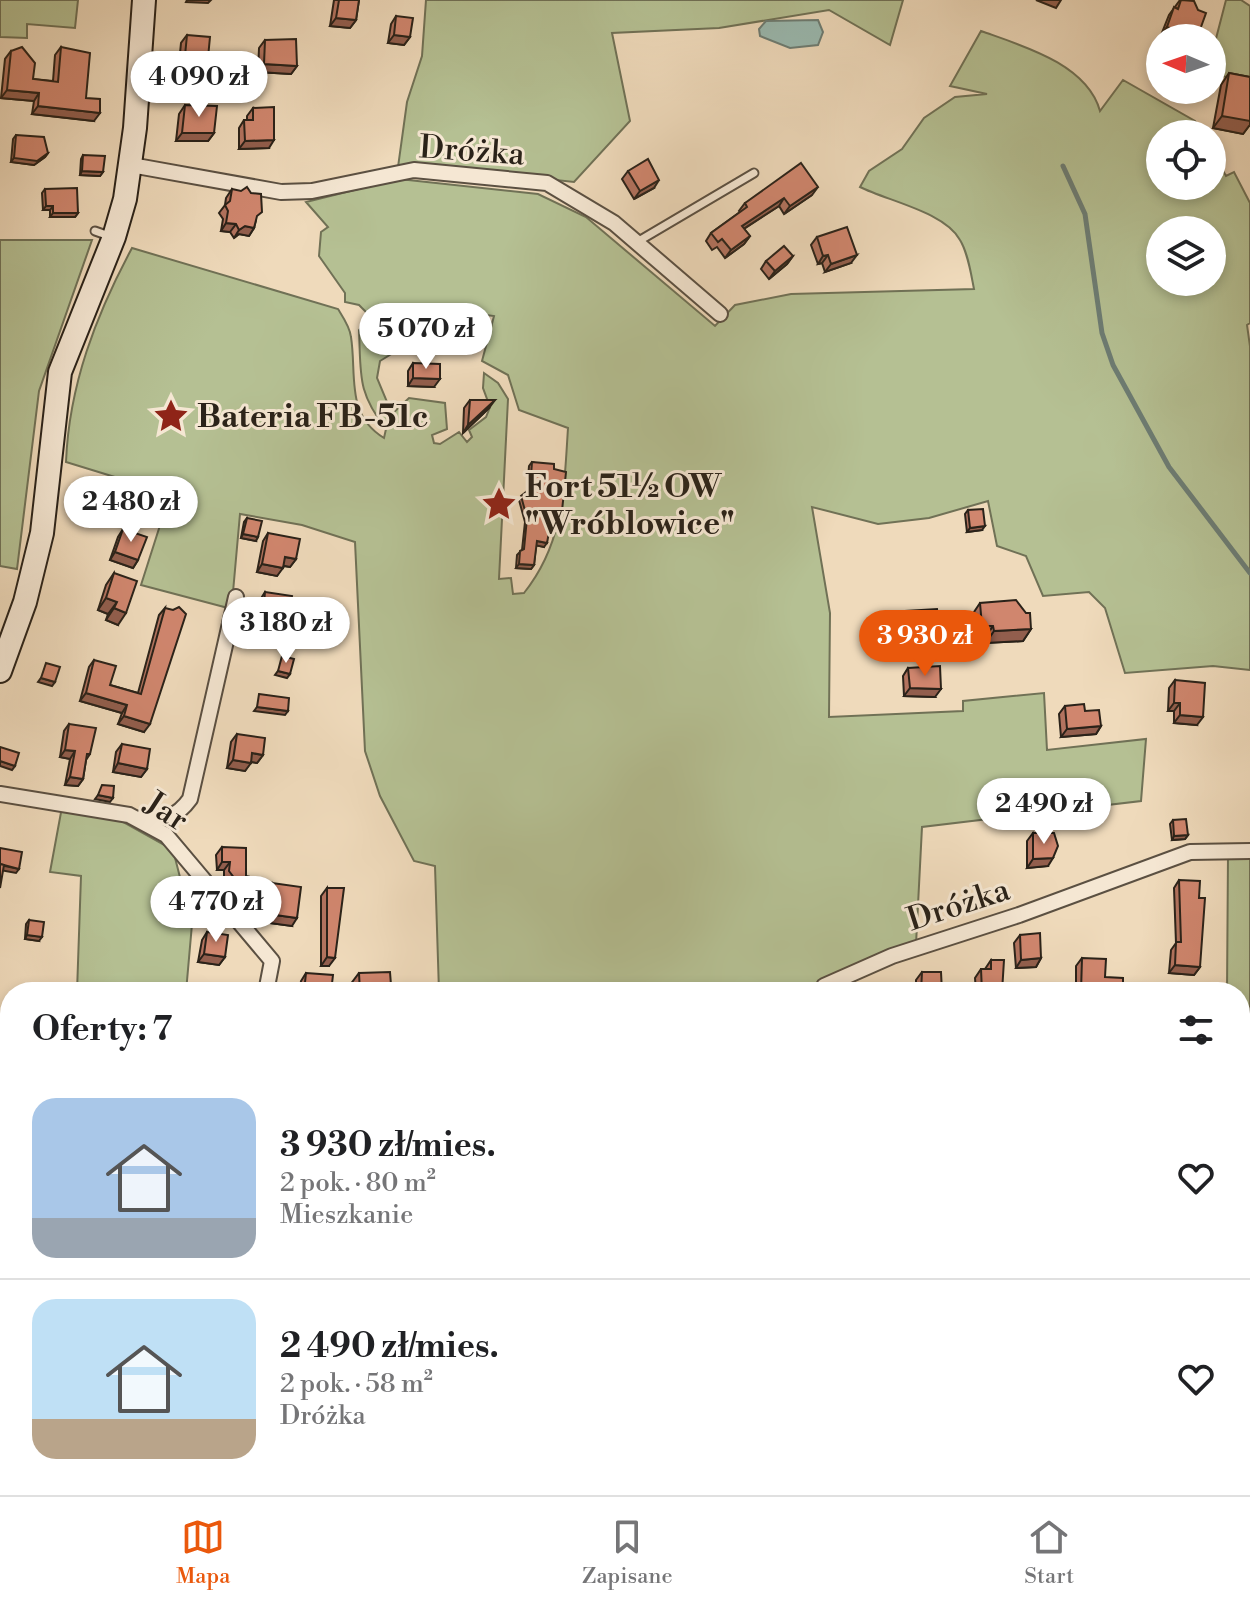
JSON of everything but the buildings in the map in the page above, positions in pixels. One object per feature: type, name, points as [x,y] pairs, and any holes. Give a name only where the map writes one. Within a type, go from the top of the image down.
[{"type":"street","points":[[0,671],[25,602],[42,533],[60,372],[131,165],[144,0]]},
{"type":"street","name":"Dróżka","points":[[131,165],[281,192],[312,191],[414,170],[547,183],[614,223],[720,314]]},
{"type":"street","points":[[129,815],[156,821],[180,813],[190,799],[236,597]]},
{"type":"street","name":"Jar","points":[[0,794],[129,815],[166,835],[272,961],[268,982]]},
{"type":"street","name":"Dróżka","points":[[833,982],[892,956],[1019,915],[1190,852],[1250,851]]},
{"type":"lane","points":[[637,242],[754,173]]},
{"type":"green space","points":[[0,0],[78,0],[75,28],[27,24],[27,38],[0,37]]},
{"type":"green space","points":[[426,0],[903,0],[890,45],[829,10],[719,28],[612,33],[630,121],[574,182],[417,165],[398,167],[407,102],[422,56]]},
{"type":"green space","points":[[1226,0],[1241,0],[1250,6],[1250,82],[1226,77],[1226,24],[1220,24]]},
{"type":"green space","points":[[981,31],[1034,51],[1068,69],[1093,95],[1100,111],[1123,80],[1146,93],[1146,104],[1165,104],[1193,120],[1146,120],[1146,200],[1226,200],[1226,176],[1234,172],[1250,203],[1250,323],[1247,325],[1250,346],[1250,670],[1213,666],[1125,673],[1105,608],[1089,592],[1043,596],[1026,556],[997,546],[988,501],[929,518],[878,524],[812,507],[830,613],[829,717],[963,711],[963,701],[1044,693],[1047,750],[1146,739],[1141,801],[922,827],[916,944],[838,982],[439,982],[435,866],[414,861],[380,796],[365,751],[355,542],[302,525],[240,514],[233,592],[228,608],[141,585],[170,494],[66,462],[73,406],[87,351],[107,299],[132,248],[338,309],[350,333],[358,406],[363,417],[384,438],[386,429],[370,404],[362,382],[359,330],[371,317],[359,305],[345,302],[345,293],[319,256],[321,232],[328,227],[306,202],[399,179],[538,194],[586,217],[715,326],[735,305],[791,294],[974,289],[965,251],[953,230],[915,208],[860,187],[869,171],[902,149],[924,118],[955,97],[987,94],[950,86]],"holes":[[[471,313],[494,316],[482,361],[508,375],[519,410],[568,428],[560,515],[547,555],[524,593],[513,594],[511,578],[499,579],[508,399],[498,383],[484,373],[483,388],[490,407],[486,417],[469,430],[472,437],[467,442],[459,432],[440,444],[434,443],[432,435],[447,429],[445,403],[409,398],[392,414],[377,378],[380,361],[442,323]]]},
{"type":"green space","points":[[0,240],[92,240],[39,391],[17,569],[0,566]]},
{"type":"green space","points":[[62,807],[114,817],[173,850],[192,924],[187,982],[77,982],[81,876],[50,872]]},
{"type":"green space","points":[[1228,855],[1250,857],[1250,982],[1227,982]]},
{"type":"water","points":[[818,20],[823,32],[818,45],[790,48],[760,36],[759,29],[766,21]]},
{"type":"waterway","points":[[1063,166],[1085,214],[1102,333],[1113,365],[1169,467],[1250,573]]},
{"type":"place","name":"Bateria FB-51c","points":[[171,416]]},
{"type":"place","name":"Fort 51½ OW \"Wróblowice\"","points":[[499,504]]}]
